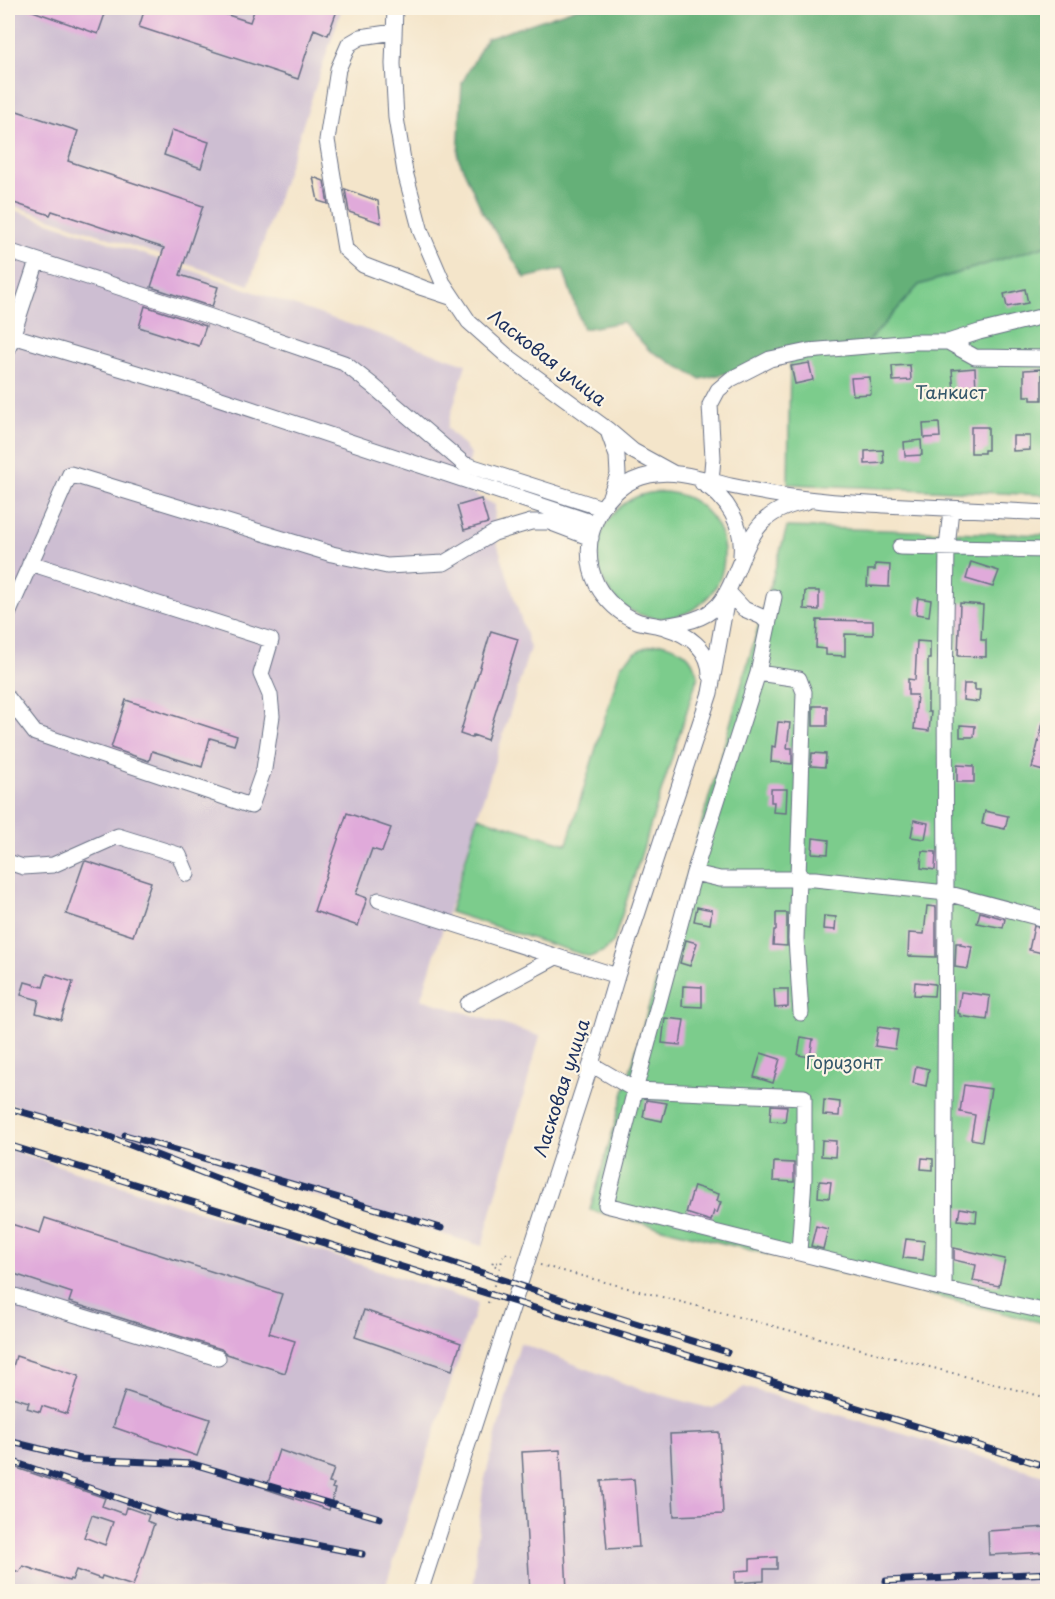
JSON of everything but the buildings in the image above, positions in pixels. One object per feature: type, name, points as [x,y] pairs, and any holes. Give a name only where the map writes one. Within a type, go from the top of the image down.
[{"type":"street","name":"Ласковая улица","points":[[395,8],[393,64],[396,118],[405,172],[421,232],[443,283],[469,322],[506,355],[607,429],[633,451],[673,473]]},
{"type":"street","points":[[394,32],[361,37],[349,45],[338,69],[327,140],[345,249],[363,265],[453,298]]},
{"type":"street","points":[[8,251],[344,363],[464,464],[606,502]]},
{"type":"street","points":[[37,261],[10,343],[203,393],[592,531]]},
{"type":"street","points":[[711,482],[713,458],[710,405],[718,390],[731,379],[770,359],[808,351],[914,342],[948,342],[1047,315]]},
{"type":"street","points":[[948,342],[975,357],[1047,358]]},
{"type":"street","points":[[607,429],[617,456],[618,475],[592,531],[589,559],[597,585],[614,607],[637,621],[663,627],[690,638],[704,651],[710,665],[710,693]]},
{"type":"street","points":[[606,502],[628,482],[650,475],[673,473],[755,491],[817,501],[1047,513]]},
{"type":"street","points":[[8,614],[70,474],[332,555],[387,566],[444,563],[494,533],[531,522],[549,522],[592,531]]},
{"type":"street","points":[[691,477],[711,488],[727,504],[738,525],[742,547],[740,562]]},
{"type":"street","points":[[663,627],[692,621],[717,606],[728,592],[747,543],[763,520],[789,505],[817,501]]},
{"type":"street","points":[[944,1289],[945,693],[947,548],[951,509]]},
{"type":"street","points":[[900,547],[1047,550]]},
{"type":"street","points":[[8,698],[35,733],[251,806],[264,769],[272,716],[270,695],[261,674],[271,639],[30,563]]},
{"type":"street","name":"Ласковая улица","points":[[420,1592],[710,693],[728,592]]},
{"type":"street","points":[[728,592],[744,609],[768,622]]},
{"type":"street","points":[[774,597],[758,673],[694,873],[634,1090],[606,1205],[944,1289],[1047,1312]]},
{"type":"street","points":[[758,673],[799,679],[804,692],[796,939],[801,1013]]},
{"type":"street","points":[[8,862],[23,867],[53,865],[118,836],[179,855],[187,874]]},
{"type":"street","points":[[694,873],[720,879],[814,879],[946,893],[1047,920]]},
{"type":"street","points":[[379,900],[617,976]]},
{"type":"street","points":[[468,1004],[556,957]]},
{"type":"street","points":[[591,1064],[634,1090],[804,1097],[804,1179],[799,1252]]},
{"type":"street","points":[[8,1294],[218,1358]]},
{"type":"path","points":[[488,1303],[500,1267],[492,1265],[493,1261],[501,1264],[504,1252],[526,1261],[1047,1398]]},
{"type":"shaded area","points":[[8,8],[342,8],[249,285],[8,204]]},
{"type":"shaded area","points":[[8,208],[466,364],[447,428],[471,454],[463,489],[495,505],[494,533],[530,648],[421,999],[540,1036],[482,1246],[8,1103]]},
{"type":"shaded area","points":[[8,1149],[478,1303],[384,1591],[8,1592]]},
{"type":"shaded area","points":[[520,1343],[636,1388],[713,1409],[744,1387],[1047,1476],[1047,1591],[472,1592],[483,1486]]},
{"type":"green space","points":[[577,8],[1047,8],[1047,245],[919,285],[859,352],[790,360],[700,379],[649,350],[623,322],[583,329],[563,269],[525,278],[483,213],[458,157],[462,83],[486,39]]},
{"type":"green space","name":"Танкист","points":[[1047,245],[1047,495],[788,484],[790,360],[859,351],[919,285]]},
{"type":"green space","points":[[661,492],[685,497],[705,511],[719,531],[724,555],[719,579],[705,599],[685,613],[661,618],[637,613],[617,599],[603,579],[598,555],[603,531],[617,511],[637,497]]},
{"type":"green space","name":"Горизонт","points":[[787,527],[1047,535],[1047,1324],[590,1210]]},
{"type":"green space","points":[[661,643],[685,653],[693,662],[698,676],[613,943],[604,951],[590,957],[450,912],[478,817],[567,844],[621,665],[639,650]]},
{"type":"railway","points":[[8,1108],[107,1136],[384,1240],[727,1352]]},
{"type":"railway","points":[[125,1135],[441,1228]]},
{"type":"railway","points":[[8,1145],[1048,1467]]},
{"type":"railway","points":[[8,1441],[81,1459],[193,1464],[380,1518]]},
{"type":"railway","points":[[8,1460],[176,1518],[362,1554]]},
{"type":"railway","points":[[886,1581],[1048,1573]]}]
